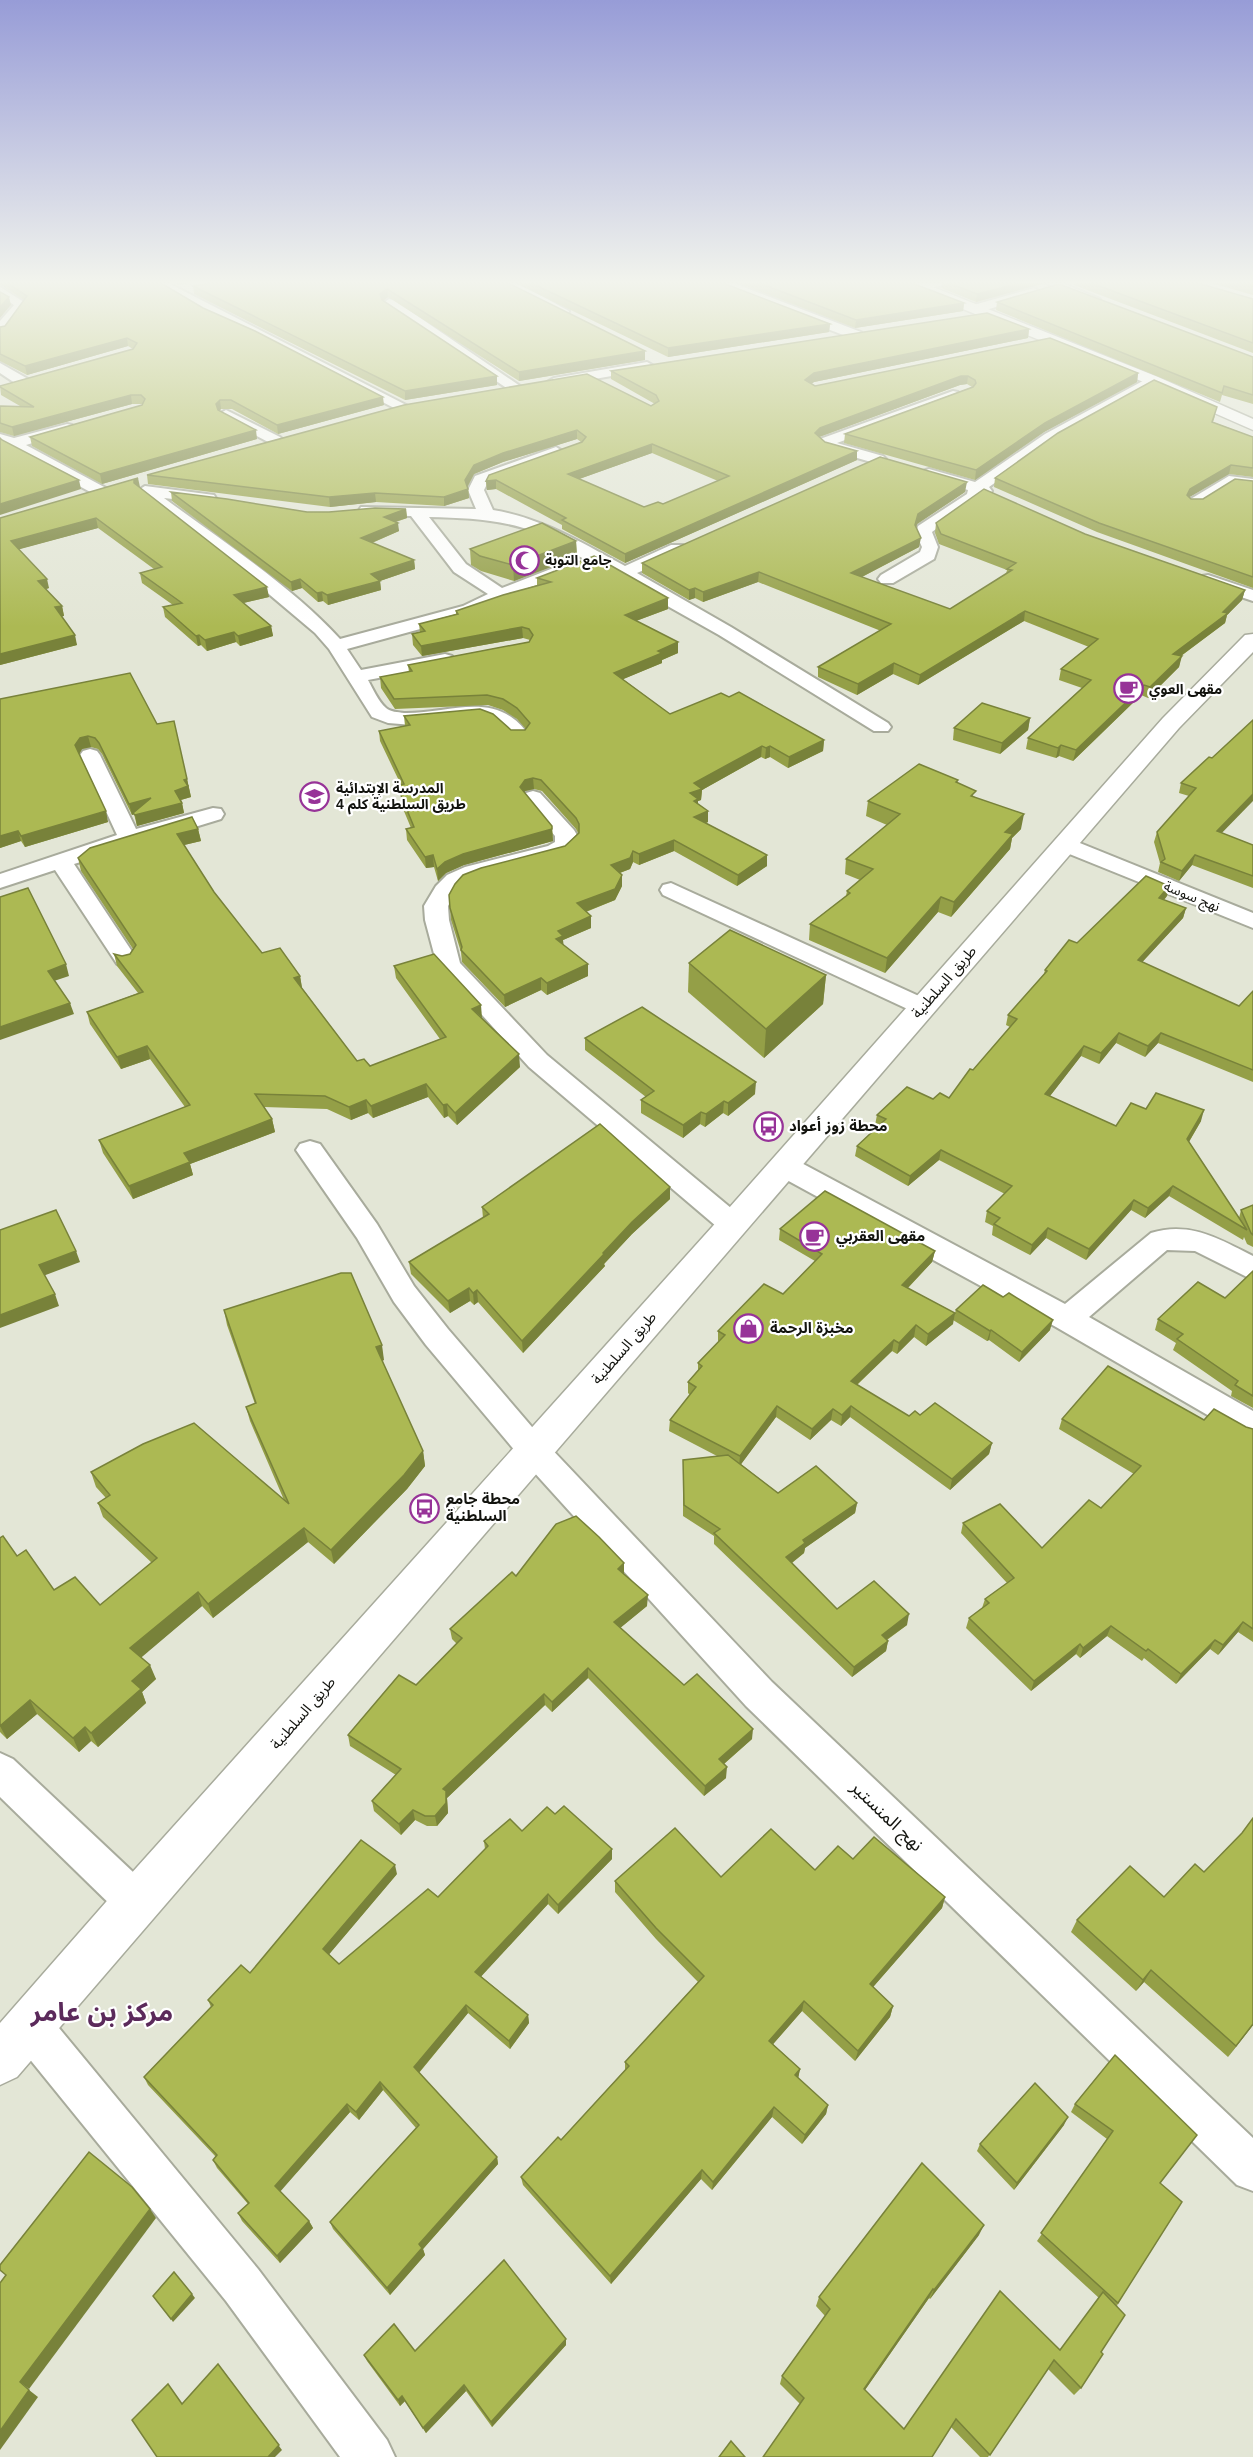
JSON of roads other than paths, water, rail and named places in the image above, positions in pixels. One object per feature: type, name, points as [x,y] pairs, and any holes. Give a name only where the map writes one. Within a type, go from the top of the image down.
[{"type":"main road","points":[[1192,398],[1253,425]]},
{"type":"main road","name":"طريق السلطنية","points":[[0,2060],[1171,723],[1253,640]]},
{"type":"street","points":[[381,413],[408,406],[391,398]]},
{"type":"street","points":[[856,468],[883,460],[831,446],[825,442],[945,398]]},
{"type":"street","points":[[887,579],[928,555],[930,548],[924,530],[974,496],[977,488],[1050,437],[1120,398]]},
{"type":"street","points":[[226,414],[280,439],[253,447]]},
{"type":"street","points":[[5,440],[80,425]]},
{"type":"street","points":[[5,440],[106,490],[78,498]]},
{"type":"street","points":[[487,514],[476,490],[481,479],[495,472],[576,446]]},
{"type":"street","points":[[911,468],[977,488],[998,497]]},
{"type":"street","points":[[1195,503],[1229,481],[1253,484]]},
{"type":"street","points":[[229,500],[150,483],[321,629],[336,646],[373,706],[385,717],[400,719],[481,711],[494,712],[519,735]]},
{"type":"street","points":[[350,512],[376,510],[487,514],[512,518],[542,528],[725,631],[881,727]]},
{"type":"street","points":[[417,513],[460,568],[502,596]]},
{"type":"street","points":[[624,573],[687,544]]},
{"type":"street","points":[[336,646],[469,610],[522,585],[594,558]]},
{"type":"street","points":[[1188,573],[1253,596]]},
{"type":"street","points":[[356,677],[466,656]]},
{"type":"street","points":[[90,755],[129,838]]},
{"type":"street","points":[[533,797],[566,835],[566,844],[556,851],[473,872],[455,880],[444,891],[436,906],[436,913],[449,965],[538,1061],[733,1225]]},
{"type":"street","points":[[2,876],[213,814]]},
{"type":"street","name":"نهج سوسة","points":[[1065,844],[1253,921]]},
{"type":"street","points":[[60,860],[125,958]]},
{"type":"street","points":[[671,890],[923,1007]]},
{"type":"street","name":"نهج المنستير","points":[[310,1150],[367,1231],[411,1303],[437,1337],[534,1450],[759,1694],[1253,2169]]},
{"type":"street","points":[[784,1166],[1067,1319],[1253,1426]]},
{"type":"street","points":[[1067,1319],[1161,1240],[1200,1241],[1253,1269]]},
{"type":"street","points":[[0,1771],[136,1902]]},
{"type":"street","points":[[30,2026],[242,2285],[370,2457]]},
{"type":"place","name":"جامع التوبة","points":[[524,560]]},
{"type":"place","name":"مقهى العوي","points":[[1128,689]]},
{"type":"place","name":"المدرسة الإبتدائية طريق السلطنية كلم 4","points":[[315,796]]},
{"type":"place","name":"محطة زوز أعواد","points":[[768,1126]]},
{"type":"place","name":"مقهى العقربي","points":[[815,1236]]},
{"type":"place","name":"مخبزة الرحمة","points":[[749,1328]]},
{"type":"place","name":"محطة جامع السلطنية","points":[[425,1508]]},
{"type":"district","name":"مركز بن عامر","points":[[102,2012]]}]
